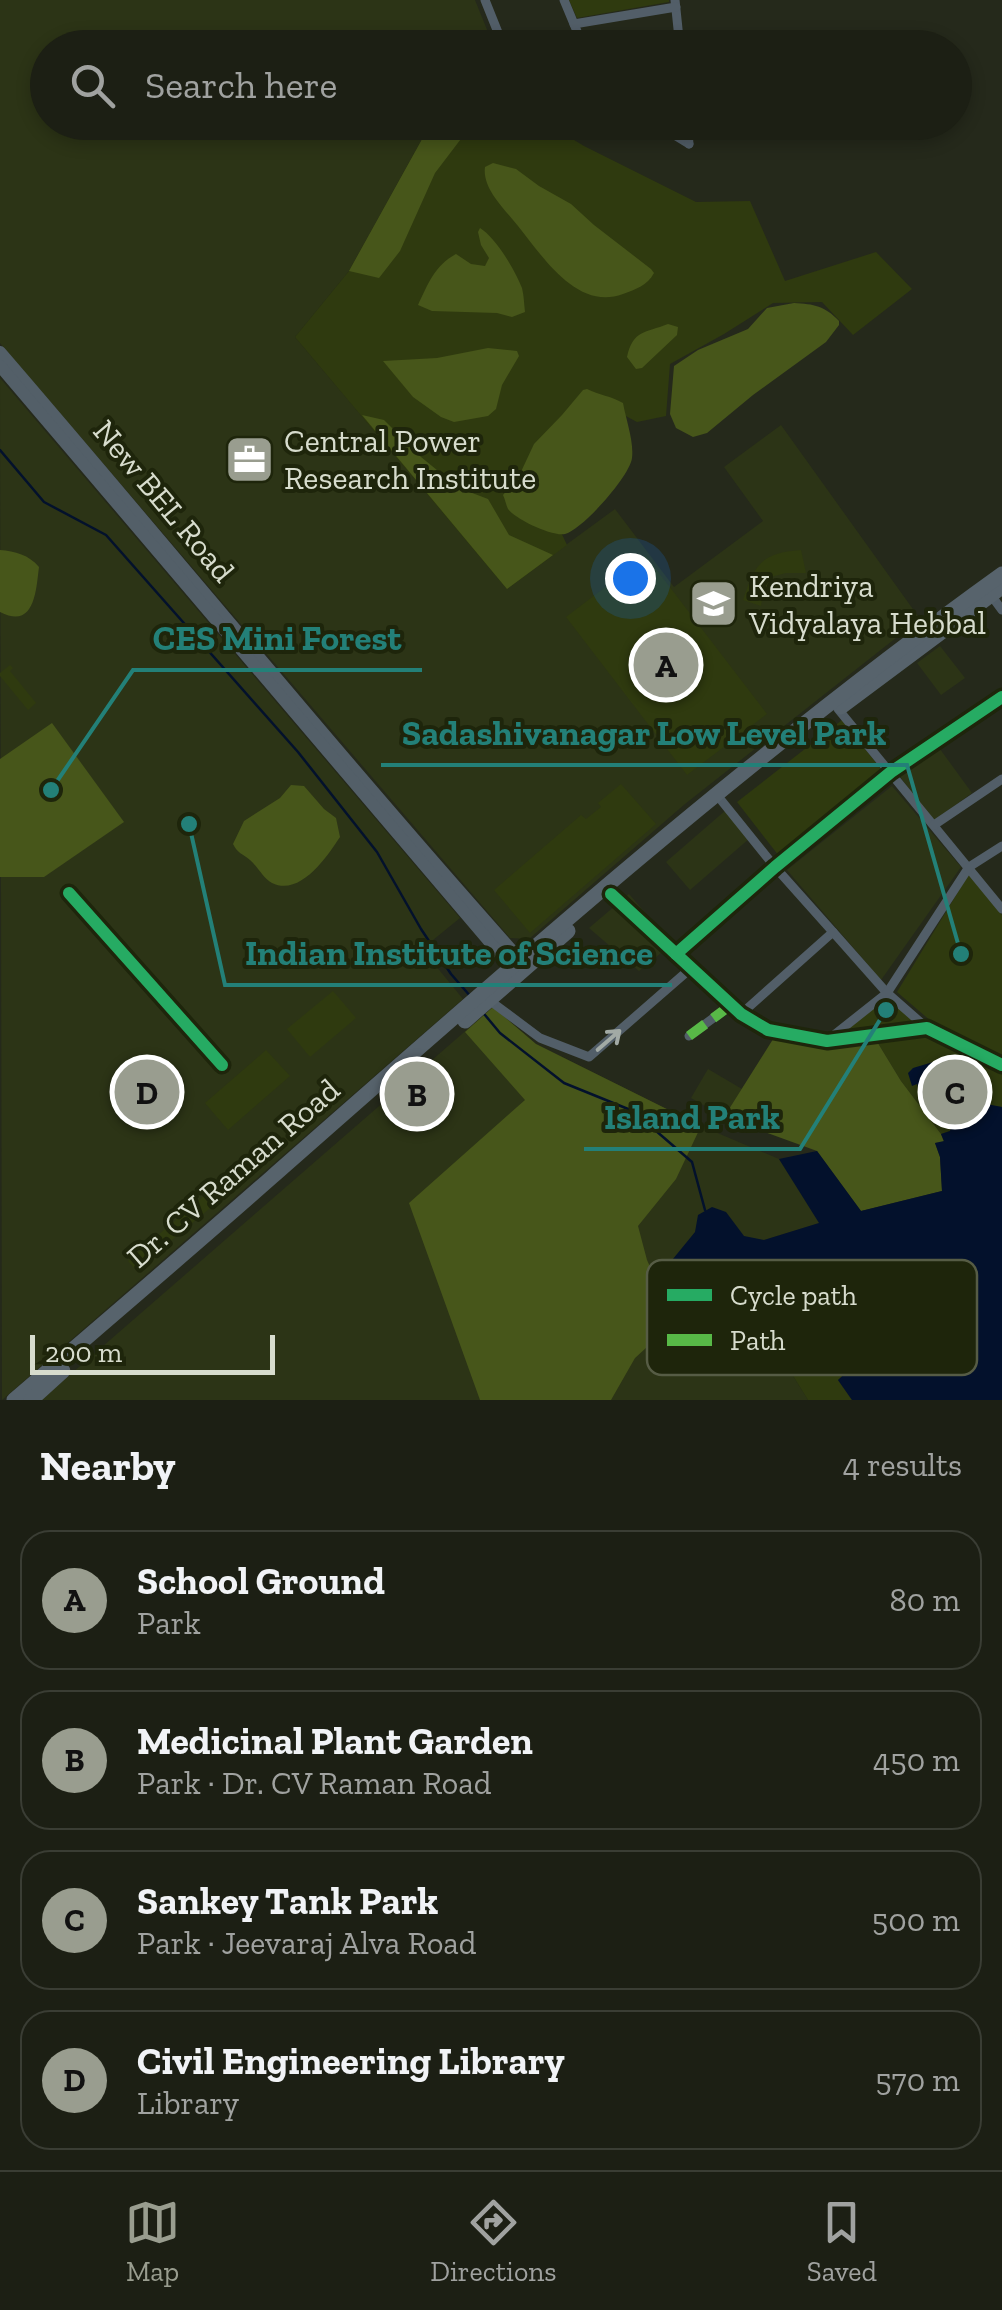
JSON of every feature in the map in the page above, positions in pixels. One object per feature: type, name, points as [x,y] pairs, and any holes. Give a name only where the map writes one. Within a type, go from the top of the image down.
[{"type":"highway","name":"Dr. CV Raman Road","points":[[31,1400],[714,795],[1002,574]]},
{"type":"highway","name":"Dr. CV Raman Road","points":[[519,967],[615,897],[721,800],[997,591]]},
{"type":"highway","name":"Dr. CV Raman Road","points":[[14,1400],[479,1003]]},
{"type":"main road","name":"New BEL Road","points":[[0,352],[519,967]]},
{"type":"main road","name":"New BEL Road","points":[[0,366],[519,967]]},
{"type":"street","points":[[485,0],[496,30]]},
{"type":"street","points":[[564,0],[576,30]]},
{"type":"street","points":[[574,24],[675,3],[678,30]]},
{"type":"street","points":[[997,591],[1002,610]]},
{"type":"street","points":[[676,954],[891,772],[1002,696]]},
{"type":"street","points":[[838,709],[1002,908]]},
{"type":"street","points":[[934,825],[1002,779]]},
{"type":"street","points":[[721,800],[887,993],[928,1028],[1002,1065]]},
{"type":"street","points":[[827,1041],[887,993],[969,867],[1002,846]]},
{"type":"street","points":[[615,897],[736,1009],[768,1030],[827,1041],[928,1028]]},
{"type":"street","points":[[689,1036],[736,1009],[834,932]]},
{"type":"street","points":[[479,1003],[540,1038],[589,1057],[690,969]]},
{"type":"shaded area","name":"Central Power Research Institute","points":[[0,0],[475,0],[487,30],[30,30],[30,140],[422,140],[349,271],[295,337],[507,588],[615,509],[674,587],[763,521],[724,467],[781,425],[920,619],[685,804],[529,939],[510,938],[0,343]]},
{"type":"shaded area","points":[[569,0],[669,0],[669,2],[577,18]]},
{"type":"shaded area","points":[[422,140],[574,140],[696,202],[750,201],[785,281],[876,252],[912,289],[853,335],[822,302],[773,303],[670,364],[666,416],[637,422],[588,396],[530,466],[567,545],[507,589],[295,337],[349,271]]},
{"type":"shaded area","points":[[0,378],[460,918],[422,949],[463,999],[2,1400]]},
{"type":"shaded area","points":[[801,550],[806,573],[771,577],[761,606],[743,600],[762,563],[777,554]]},
{"type":"shaded area","points":[[646,556],[767,714],[687,775],[566,617]]},
{"type":"shaded area","points":[[940,646],[965,678],[941,695],[917,663]]},
{"type":"shaded area","points":[[10,665],[10,671],[36,703],[28,710],[0,676]]},
{"type":"shaded area","points":[[842,720],[885,774],[779,856],[737,802]]},
{"type":"shaded area","points":[[937,745],[972,793],[933,821],[898,774]]},
{"type":"shaded area","points":[[621,784],[656,824],[530,933],[494,890],[581,815],[586,819],[601,807],[598,803]]},
{"type":"shaded area","points":[[892,786],[961,867],[881,980],[787,870]]},
{"type":"shaded area","points":[[726,810],[750,838],[690,890],[666,862]]},
{"type":"shaded area","points":[[969,874],[1002,915],[1002,1056],[932,1022],[897,992]]},
{"type":"shaded area","points":[[629,894],[672,944],[639,971],[589,928]]},
{"type":"shaded area","points":[[333,991],[356,1018],[310,1057],[287,1029]]},
{"type":"shaded area","points":[[887,993],[927,1028],[827,1041]]},
{"type":"shaded area","points":[[493,1007],[536,1044],[701,1126],[779,1159],[820,1223],[764,1240],[767,1260],[647,1260],[647,1375],[793,1375],[808,1400],[41,1400]]},
{"type":"shaded area","points":[[926,1033],[1002,1072],[1002,1107],[961,1103],[950,1131],[941,1134],[876,1040]]},
{"type":"shaded area","points":[[266,1050],[290,1076],[228,1130],[205,1103]]},
{"type":"shaded area","points":[[708,1069],[742,1089],[724,1117],[691,1098]]},
{"type":"shaded area","points":[[206,1194],[215,1204],[136,1270],[128,1261]]},
{"type":"shaded area","points":[[793,1375],[843,1375],[838,1380],[852,1400],[808,1400]]},
{"type":"green space","points":[[422,140],[460,140],[435,173],[400,251],[379,278],[349,271]]},
{"type":"green space","points":[[493,163],[516,169],[571,204],[654,273],[645,284],[623,294],[606,297],[576,288],[550,266],[496,198],[485,175],[485,167]]},
{"type":"green space","points":[[480,228],[515,272],[525,312],[512,317],[432,311],[418,305],[437,269],[449,258],[456,254],[471,264],[485,266],[489,258],[481,245]]},
{"type":"green space","points":[[794,303],[824,309],[839,325],[826,342],[707,433],[693,437],[676,428],[670,414],[674,366],[698,350],[748,329],[767,308]]},
{"type":"green space","points":[[668,324],[678,327],[677,335],[642,368],[636,369],[627,357],[633,342],[641,334]]},
{"type":"green space","points":[[488,348],[517,351],[519,356],[502,385],[496,409],[488,416],[454,422],[413,397],[383,361],[437,358]]},
{"type":"green space","points":[[587,389],[623,403],[632,458],[623,477],[593,513],[565,534],[552,533],[512,513],[503,495],[519,476],[534,444]]},
{"type":"green space","points":[[362,415],[384,420],[459,488],[488,499],[509,535],[553,555],[507,589]]},
{"type":"green space","points":[[0,550],[21,554],[39,567],[32,605],[20,616],[0,612]]},
{"type":"green space","points":[[52,723],[124,822],[44,877],[0,877],[0,759]]},
{"type":"green space","points":[[291,785],[304,786],[336,818],[340,837],[312,872],[283,886],[269,881],[233,844],[244,821],[280,798]]},
{"type":"green space","points":[[493,1007],[536,1044],[701,1126],[676,1179],[638,1226],[647,1260],[647,1347],[635,1358],[611,1400],[480,1400],[409,1203],[525,1100],[465,1032]]},
{"type":"green space","points":[[775,1036],[876,1040],[941,1134],[944,1142],[935,1143],[942,1191],[861,1211],[817,1151],[724,1117]]},
{"type":"water","points":[[933,1062],[942,1091],[921,1097],[908,1073]]},
{"type":"water","points":[[961,1103],[1002,1107],[1002,1400],[852,1400],[838,1380],[843,1375],[977,1375],[977,1260],[672,1260],[695,1232],[698,1215],[712,1207],[726,1212],[744,1236],[764,1240],[819,1223],[779,1159],[817,1151],[861,1211],[942,1191],[935,1143],[944,1141],[941,1134],[950,1131]]},
{"type":"waterway","points":[[0,450],[44,502],[106,535],[298,752],[377,852],[421,929],[471,997]]},
{"type":"waterway","points":[[485,1015],[500,1033],[564,1083],[633,1111],[692,1162],[705,1210]]},
{"type":"marked path","points":[[689,1036],[731,1005]]},
{"type":"cycle path","points":[[676,954],[891,772],[1002,697]]},
{"type":"cycle path","points":[[69,893],[222,1065]]},
{"type":"cycle path","points":[[611,894],[741,1014],[768,1030],[827,1041],[927,1028],[1002,1065]]},
{"type":"place","name":"Central Power Research Institute","points":[[249,459]]},
{"type":"place","name":"Kendriya Vidyalaya Hebbal","points":[[714,604]]},
{"type":"place","name":"School Ground","points":[[666,665]]},
{"type":"place","name":"CES Mini Forest","points":[[51,790]]},
{"type":"place","name":"Indian Institute of Science","points":[[189,824]]},
{"type":"place","name":"Sadashivanagar Low Level Park","points":[[961,954]]},
{"type":"place","name":"Island Park","points":[[886,1010]]},
{"type":"place","name":"Civil Engineering Library","points":[[147,1092]]},
{"type":"place","name":"Sankey Tank Park","points":[[955,1092]]},
{"type":"place","name":"Medicinal Plant Garden","points":[[417,1094]]}]
